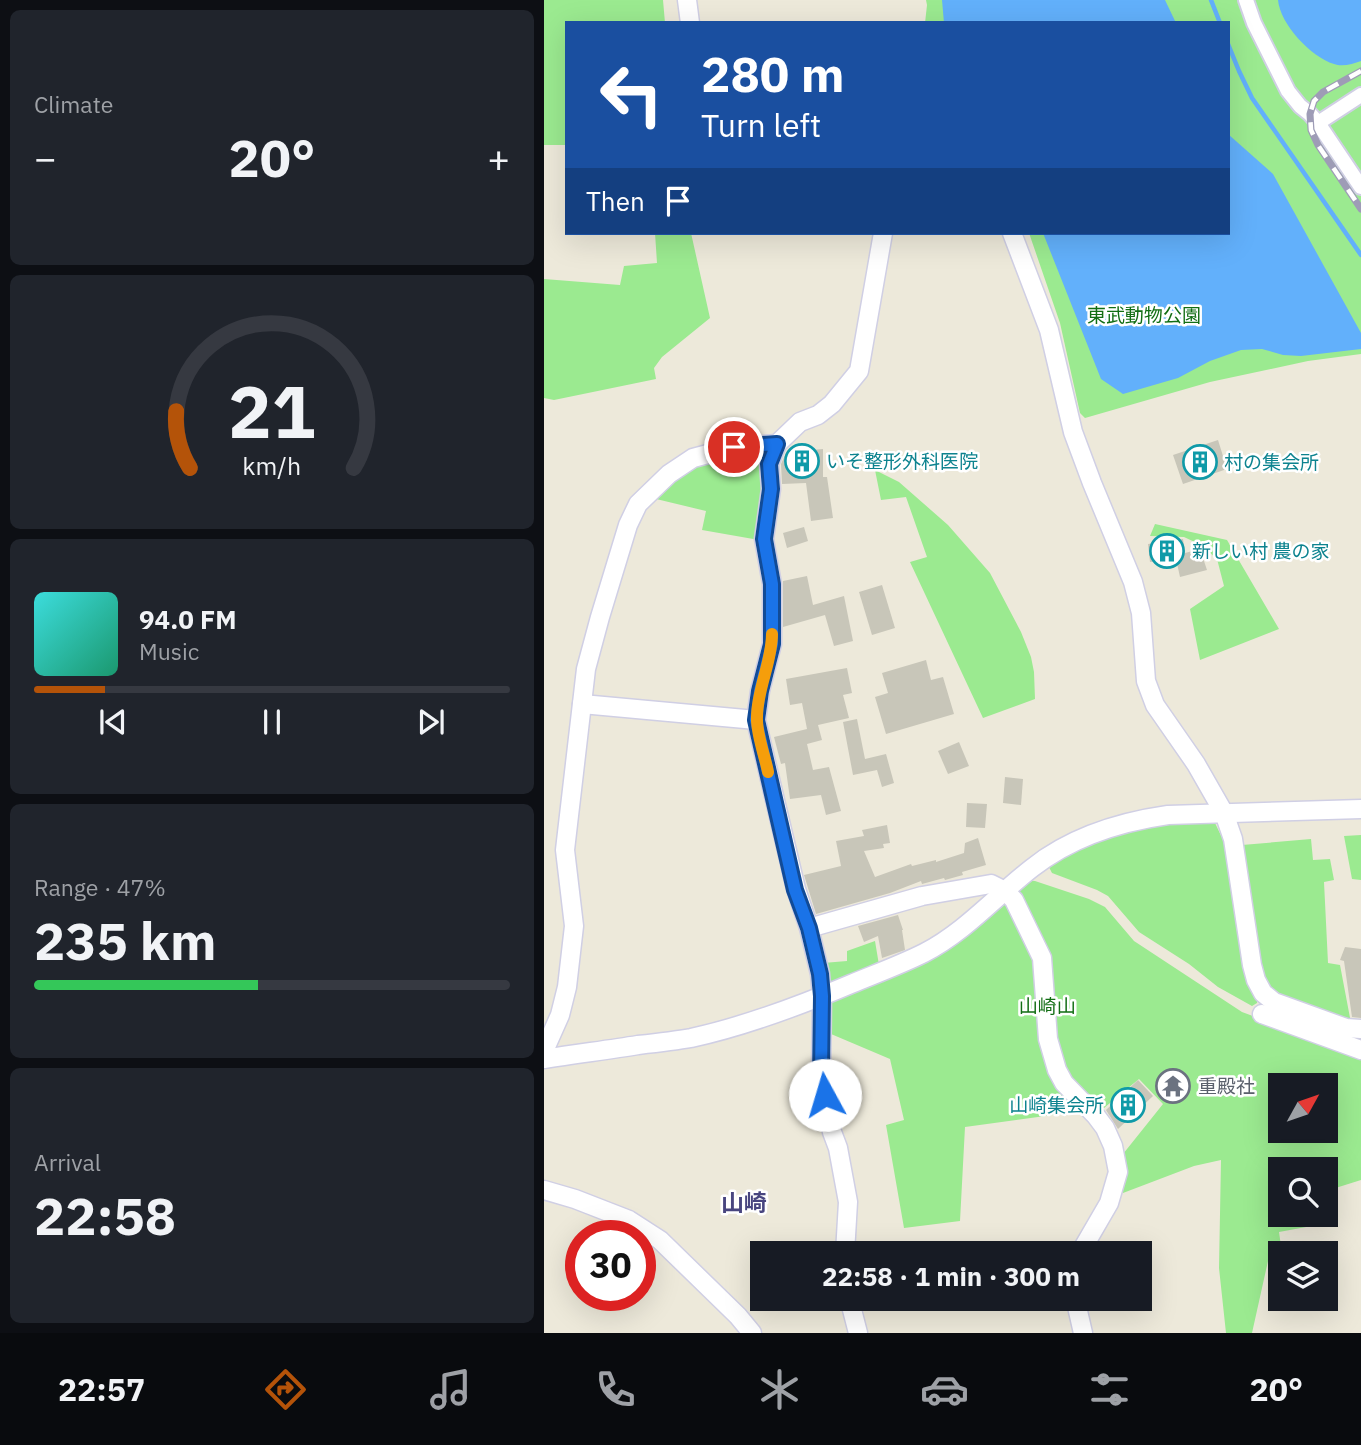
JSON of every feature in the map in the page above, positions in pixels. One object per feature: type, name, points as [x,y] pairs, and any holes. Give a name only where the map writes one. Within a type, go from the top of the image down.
[{"type":"street","points":[[688,0],[690,21]]},
{"type":"street","points":[[1246,0],[1254,23],[1288,91],[1318,123],[1361,187]]},
{"type":"street","points":[[1318,123],[1361,95]]},
{"type":"street","points":[[846,1241],[848,1202],[821,1076],[820,974],[809,928],[795,890],[756,720],[772,644],[772,584],[764,539],[771,489],[769,464],[777,444],[800,422],[818,415],[832,404],[859,371],[884,235]]},
{"type":"street","points":[[1013,235],[1049,330],[1073,432],[1133,582],[1141,613],[1146,681],[1155,705],[1196,764],[1224,813],[1234,839],[1256,981],[1263,993],[1274,1002],[1346,1028],[1361,1029]]},
{"type":"street","points":[[544,1051],[560,1015],[569,975],[574,926],[565,850],[586,668],[628,525],[638,503],[669,474],[693,458],[734,447],[777,444]]},
{"type":"street","points":[[582,704],[756,720]]},
{"type":"street","points":[[544,1059],[697,1036],[745,1024],[901,964],[942,943],[1034,866],[1080,838],[1147,818],[1168,815],[1361,809]]},
{"type":"street","points":[[809,928],[922,896],[991,884],[1005,891],[1014,900],[1042,958],[1049,1038],[1057,1070],[1064,1083],[1105,1128],[1116,1159],[1118,1172],[1109,1203],[1087,1241]]},
{"type":"street","points":[[1262,1014],[1361,1050]]},
{"type":"street","points":[[544,1190],[629,1220],[660,1240],[752,1333]]},
{"type":"street","points":[[852,1311],[858,1333]]},
{"type":"street","points":[[1078,1311],[1083,1333]]},
{"type":"green space","points":[[544,0],[663,0],[665,21],[565,21],[565,145],[544,145]]},
{"type":"green space","name":"東武動物公園","points":[[926,0],[1361,0],[1361,354],[1308,361],[1210,382],[1085,418],[1080,413],[1060,323],[1030,235],[1230,235],[1230,21],[925,21]]},
{"type":"green space","points":[[655,235],[691,235],[710,318],[662,357],[654,368],[656,379],[554,400],[544,398],[544,279],[620,285],[624,266],[657,263]]},
{"type":"green space","points":[[735,452],[759,452],[766,494],[759,540],[702,530],[706,511],[652,498],[695,464]]},
{"type":"green space","points":[[875,470],[899,482],[948,525],[990,573],[1031,657],[1035,699],[983,718],[910,562],[927,557],[906,497],[881,500]]},
{"type":"green space","points":[[1155,524],[1227,540],[1279,629],[1200,660],[1190,609],[1224,586],[1217,559],[1201,545],[1184,537],[1150,536]]},
{"type":"green space","points":[[1171,823],[1215,823],[1227,848],[1258,996],[1257,1003],[1252,1006],[1218,987],[1189,964],[1139,932],[1108,896],[1052,873],[1049,867],[1077,850],[1108,838]]},
{"type":"green space","points":[[1361,835],[1361,880],[1352,879],[1344,836]]},
{"type":"green space","points":[[1311,839],[1313,860],[1330,859],[1334,880],[1324,882],[1328,963],[1340,965],[1351,1023],[1276,995],[1264,980],[1259,966],[1242,845]]},
{"type":"green space","name":"山崎山","points":[[1024,880],[1035,881],[1089,899],[1105,907],[1134,941],[1242,1012],[1361,1056],[1361,1180],[1338,1187],[1338,1157],[1268,1157],[1268,1227],[1306,1227],[1279,1232],[1280,1241],[1268,1241],[1268,1261],[1252,1333],[1226,1333],[1219,1268],[1221,1160],[1194,1166],[1123,1193],[1119,1189],[1123,1154],[1163,1104],[1139,1079],[1104,1108],[965,1127],[960,1221],[904,1228],[886,1125],[904,1120],[890,1059],[831,1034],[827,1006],[831,1000],[907,969]]},
{"type":"green space","points":[[875,941],[879,965],[833,984],[828,981],[823,963],[847,961],[847,951]]},
{"type":"water","points":[[942,0],[1165,0],[1175,21],[944,21]]},
{"type":"water","points":[[1278,0],[1361,0],[1361,61],[1337,65],[1316,54],[1291,29],[1284,19]]},
{"type":"water","points":[[1230,136],[1273,174],[1361,333],[1361,349],[1301,356],[1283,355],[1262,349],[1241,350],[1210,361],[1178,378],[1123,394],[1101,379],[1044,235],[1230,235]]},
{"type":"building","name":"村の集会所","points":[[1218,440],[1227,469],[1183,484],[1173,455]]},
{"type":"building","points":[[812,446],[812,450],[823,449],[823,477],[827,477],[833,518],[811,521],[806,483],[782,484],[781,464],[791,447]]},
{"type":"building","points":[[804,527],[808,541],[787,548],[783,533]]},
{"type":"building","points":[[1183,539],[1185,553],[1200,549],[1207,570],[1180,577],[1176,559],[1150,562],[1148,544]]},
{"type":"building","points":[[807,576],[813,605],[844,596],[853,641],[834,646],[825,615],[783,627],[783,581]]},
{"type":"building","points":[[882,585],[895,628],[872,635],[859,592]]},
{"type":"building","points":[[926,660],[931,680],[943,677],[954,714],[886,734],[875,697],[888,693],[882,673]]},
{"type":"building","points":[[847,668],[852,693],[843,695],[849,718],[818,725],[822,740],[807,744],[813,770],[829,767],[841,811],[826,815],[821,795],[790,799],[785,763],[781,764],[774,737],[807,729],[802,703],[790,705],[786,679]]},
{"type":"building","points":[[857,719],[865,759],[886,754],[894,783],[882,787],[877,770],[853,775],[843,722]]},
{"type":"building","points":[[959,742],[969,766],[948,774],[938,751]]},
{"type":"building","points":[[1005,777],[1023,779],[1021,805],[1003,803]]},
{"type":"building","points":[[967,803],[987,804],[985,828],[966,827]]},
{"type":"building","points":[[887,825],[890,843],[883,844],[884,848],[864,851],[875,877],[911,864],[936,862],[964,853],[965,843],[978,838],[986,865],[962,872],[963,875],[922,884],[921,881],[890,893],[816,914],[804,875],[841,866],[836,841],[864,836],[862,830]]},
{"type":"building","points":[[898,915],[905,950],[882,958],[878,936],[864,942],[858,926]]},
{"type":"building","points":[[1345,947],[1361,949],[1361,1018],[1352,1017],[1344,961],[1340,960]]},
{"type":"building","name":"山崎集会所","points":[[1138,1080],[1153,1096],[1118,1129],[1106,1110]]},
{"type":"waterway","points":[[1211,0],[1219,21]]},
{"type":"waterway","points":[[1230,49],[1252,98],[1361,255]]},
{"type":"railway","points":[[1361,71],[1323,92],[1314,101],[1310,114],[1311,130],[1318,145],[1361,209]]},
{"type":"slow traffic","points":[[768,772],[756,720],[772,634]]},
{"type":"place","name":"いそ整形外科医院","points":[[802,461]]},
{"type":"place","name":"村の集会所","points":[[1200,462]]},
{"type":"place","name":"新しい村 農の家","points":[[1167,551]]},
{"type":"place","name":"重殿社","points":[[1173,1086]]},
{"type":"place","name":"山崎集会所","points":[[1128,1105]]},
{"type":"district","name":"山崎","points":[[744,1203]]},
{"type":"route","points":[[734,447],[777,444],[769,464],[771,489],[764,539],[772,584],[772,644],[756,720],[795,890],[809,928],[820,974],[821,1076],[825,1095]]}]
